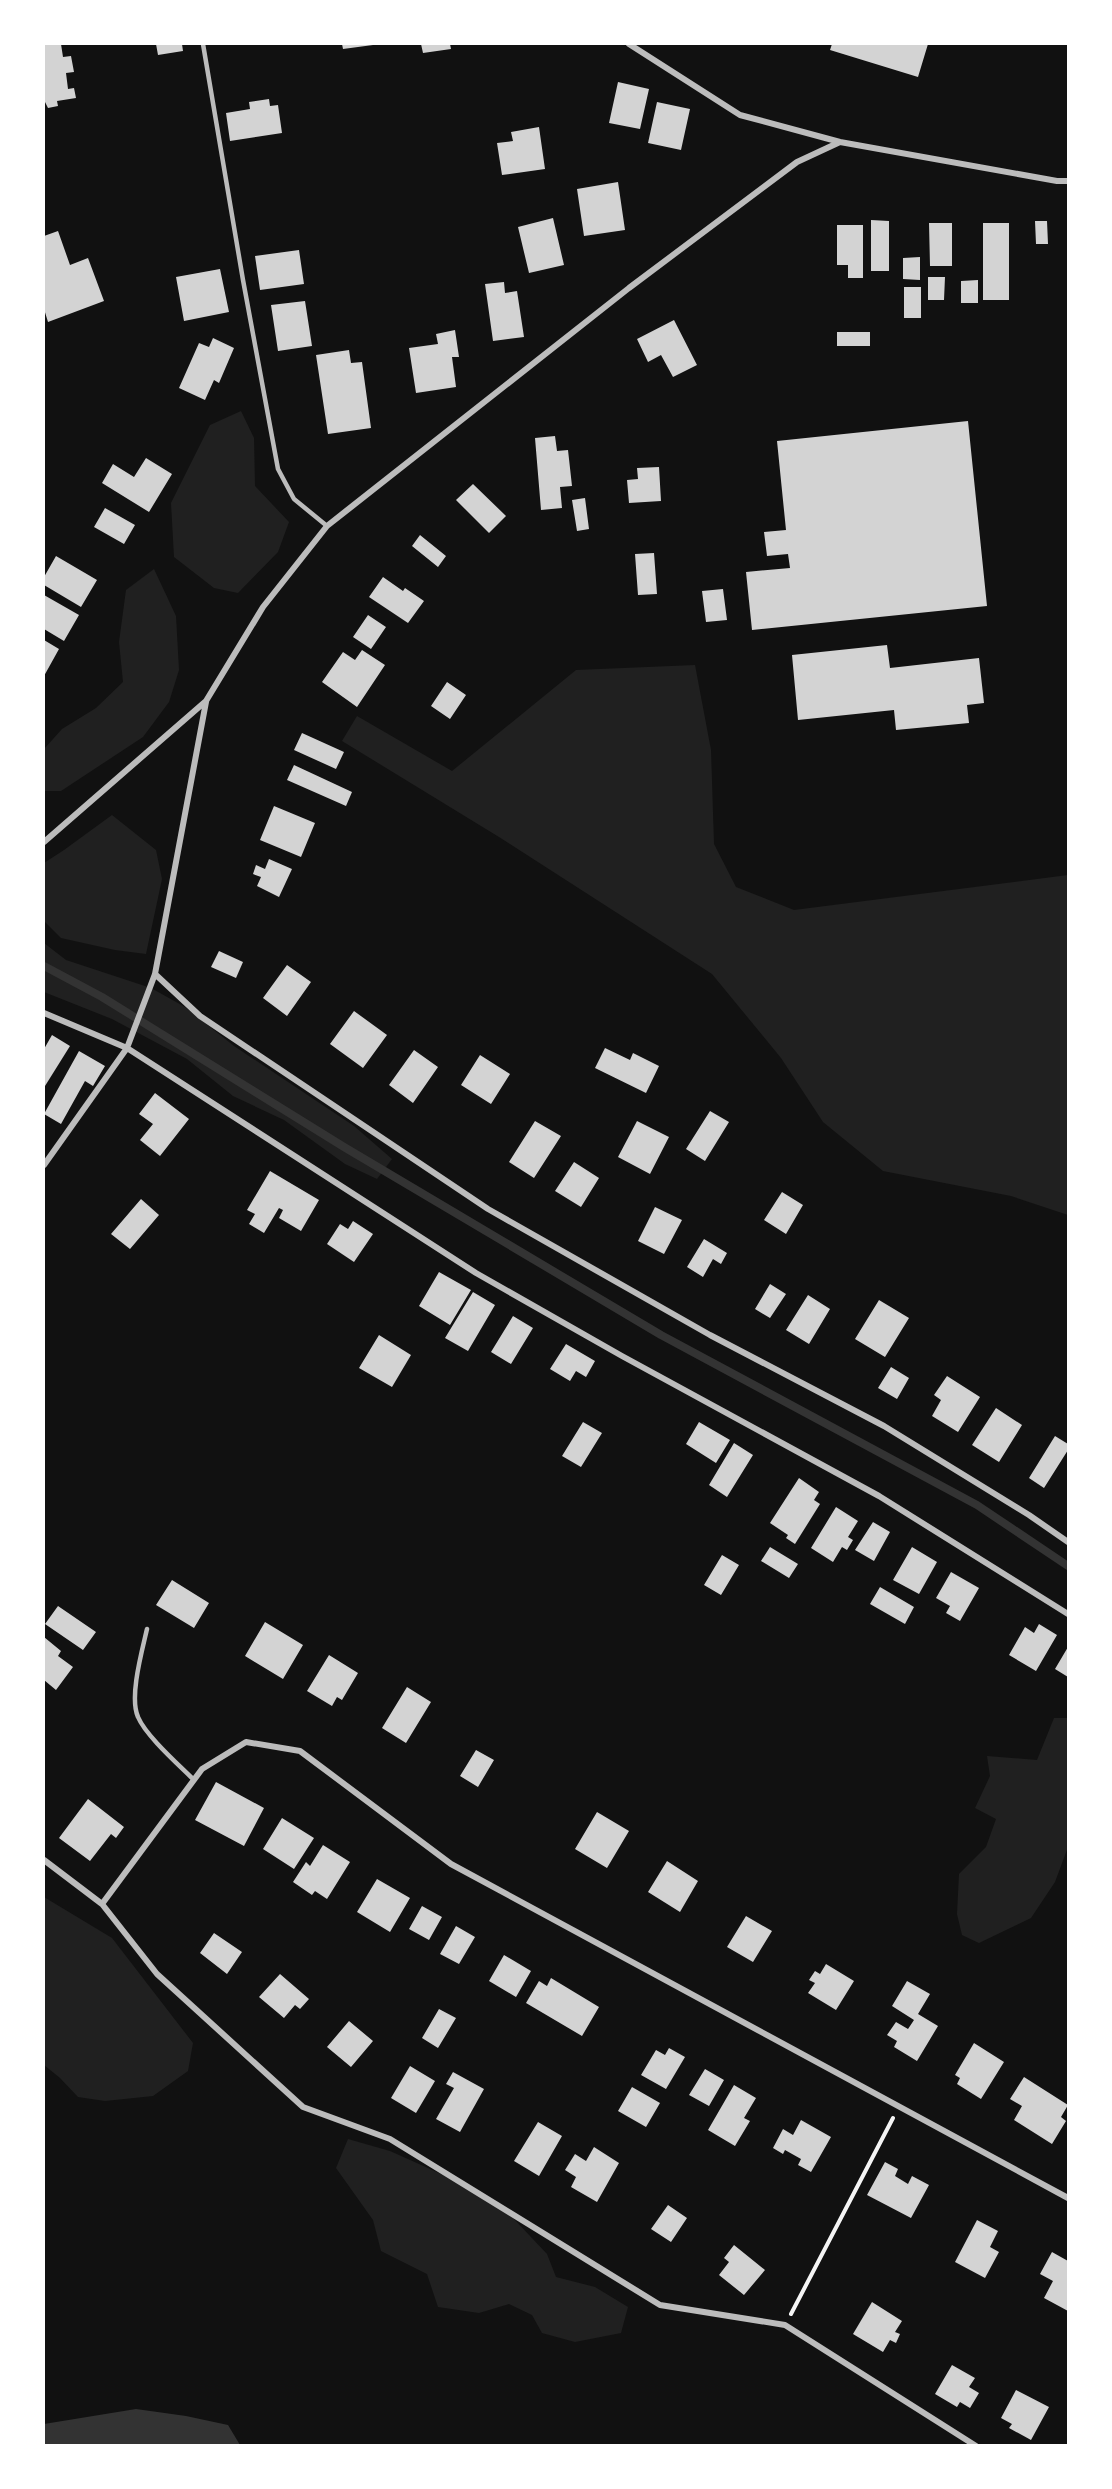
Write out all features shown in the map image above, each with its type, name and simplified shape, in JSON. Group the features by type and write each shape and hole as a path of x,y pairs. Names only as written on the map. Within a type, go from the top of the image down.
{"street":[{"path":"629,44 740,115 840,142 1068,181"},
{"path":"44,842 206,701 263,608 327,526 639,281 797,162 840,142"},
{"path":"44,1165 127,1048 155,974 206,701"},
{"path":"155,974 200,1016 488,1209 710,1335 884,1426 1029,1515 1068,1542"},
{"path":"44,1013 127,1048 476,1273 621,1356 879,1496 1068,1614"},
{"path":"102,1904 202,1769 246,1742 300,1750 451,1864 1068,2198"},
{"path":"44,1860 102,1904 158,1974 303,2107 390,2139 660,2305 785,2325 976,2445"}],"lane":[{"path":"203,44 278,469 294,499 327,526"},
{"path":"147,1629 135,1682 137,1716 156,1742 194,1780"}],"path":[{"path":"785,2325 900,2106"}],"shaded area":[{"path":"241,411 254,438 255,486 289,522 278,552 238,593 214,588 174,557 171,503 210,425"},
{"path":"154,569 176,616 179,670 169,702 143,737 61,791 44,791 44,749 62,729 96,708 123,682 119,642 126,590"},
{"path":"695,665 711,750 714,844 736,887 794,910 1068,875 1068,1215 1011,1196 883,1171 823,1122 781,1058 712,974 499,837 342,741 357,716 452,771 576,670"},
{"path":"112,815 156,850 162,879 146,954 115,950 61,938 44,921 44,863"},
{"path":"44,943 66,960 151,988 185,1007 234,1046 354,1126 392,1159 377,1179 345,1164 284,1120 233,1096 187,1059 112,1019 44,992"},
{"path":"1054,1718 1068,1718 1068,1847 1055,1882 1031,1918 979,1943 962,1935 957,1914 959,1874 986,1847 996,1819 975,1808 990,1776 987,1756 1037,1760"},
{"path":"44,1897 112,1938 193,2043 188,2071 153,2096 105,2101 78,2097 44,2065"},
{"path":"348,2139 390,2151 459,2182 513,2218 547,2254 556,2277 595,2287 628,2307 621,2333 575,2342 542,2333 532,2315 509,2304 479,2313 438,2307 427,2274 381,2251 373,2220 336,2168"},
{"path":"136,2409 228,2425 240,2445 44,2445 44,2424"}],"building":[{"path":"44,44 61,44 63,57 71,56 74,72 66,73 68,89 74,88 76,98 57,101 58,106 48,108 44,100"},
{"path":"156,44 182,44 183,51 158,55"},
{"path":"342,44 373,44 373,45 343,49"},
{"path":"421,44 450,44 451,49 423,53"},
{"path":"832,44 928,44 918,77 830,50"},
{"path":"618,82 649,89 640,129 609,123"},
{"path":"269,99 270,106 278,105 282,133 230,141 226,113 250,109 249,102"},
{"path":"657,102 690,109 681,150 648,143"},
{"path":"539,127 545,169 502,175 497,143 513,141 511,132"},
{"path":"618,182 625,230 584,236 577,189"},
{"path":"553,218 564,265 529,273 518,227"},
{"path":"871,220 889,221 889,271 871,271"},
{"path":"1035,221 1047,221 1048,244 1036,244"},
{"path":"929,223 952,223 952,266 930,266"},
{"path":"983,223 1009,223 1009,300 983,300"},
{"path":"837,225 863,225 863,278 848,278 848,265 837,265"},
{"path":"58,231 70,265 88,258 104,301 48,322 44,309 44,236"},
{"path":"299,250 304,284 260,290 255,256"},
{"path":"920,257 920,280 903,279 903,258"},
{"path":"220,269 229,312 184,321 176,277"},
{"path":"928,277 945,277 944,300 928,300"},
{"path":"978,280 978,303 961,303 961,281"},
{"path":"504,282 505,293 517,291 524,337 493,341 485,284"},
{"path":"904,287 921,287 921,318 904,318"},
{"path":"305,301 312,346 278,351 271,305"},
{"path":"674,320 697,365 673,377 661,355 648,362 637,339"},
{"path":"455,330 459,357 452,357 456,387 416,393 409,348 438,344 436,334"},
{"path":"837,332 870,332 870,346 837,346"},
{"path":"213,338 234,348 219,383 214,380 205,400 179,388 199,343 209,347"},
{"path":"349,350 351,363 362,362 371,428 328,434 316,355"},
{"path":"968,421 987,606 752,630 746,572 790,568 788,554 767,556 764,532 786,530 777,441"},
{"path":"555,436 557,451 568,450 572,486 560,487 562,508 541,510 535,438"},
{"path":"146,458 172,474 149,512 102,483 113,464 134,477"},
{"path":"659,467 661,501 629,503 627,480 638,479 637,468"},
{"path":"473,484 506,516 489,533 456,500"},
{"path":"585,498 589,529 577,531 572,500"},
{"path":"105,508 135,525 124,544 94,527"},
{"path":"420,535 446,556 438,567 412,546"},
{"path":"654,553 657,594 638,595 635,554"},
{"path":"56,556 97,580 81,607 44,585 44,577"},
{"path":"383,577 403,591 405,588 424,601 408,623 369,597"},
{"path":"723,589 727,620 706,622 702,591"},
{"path":"44,595 79,615 64,641 44,629"},
{"path":"368,615 386,627 371,649 353,637"},
{"path":"44,640 59,649 44,676"},
{"path":"887,645 890,668 979,658 984,703 967,705 969,723 896,730 894,710 798,720 792,655"},
{"path":"362,650 385,665 357,707 322,682 343,652 355,660"},
{"path":"447,682 466,695 450,719 431,706"},
{"path":"302,733 344,752 336,769 294,750"},
{"path":"294,765 352,792 346,806 287,780"},
{"path":"274,806 315,823 301,857 260,840"},
{"path":"269,859 292,869 279,897 257,886 261,877 253,874 256,865 265,869"},
{"path":"219,951 243,962 236,978 211,967"},
{"path":"287,965 311,982 287,1016 263,998"},
{"path":"354,1011 387,1035 363,1068 330,1044"},
{"path":"52,1035 70,1046 45,1086 44,1049"},
{"path":"605,1048 630,1060 633,1053 659,1066 646,1093 595,1068"},
{"path":"414,1050 438,1067 413,1103 389,1085"},
{"path":"79,1051 105,1066 93,1086 85,1081 61,1124 44,1114"},
{"path":"480,1055 510,1074 491,1104 461,1085"},
{"path":"155,1093 189,1119 160,1156 140,1140 153,1124 139,1114"},
{"path":"710,1111 729,1122 705,1161 686,1149"},
{"path":"535,1121 561,1136 534,1178 509,1162"},
{"path":"637,1121 669,1137 650,1174 618,1157"},
{"path":"574,1162 599,1178 581,1207 555,1191"},
{"path":"270,1171 319,1200 301,1231 279,1218 283,1210 279,1208 264,1233 249,1224 255,1214 247,1210"},
{"path":"782,1192 803,1205 786,1234 764,1220"},
{"path":"141,1199 159,1215 130,1249 111,1234"},
{"path":"655,1207 682,1220 664,1254 638,1241"},
{"path":"353,1221 373,1234 354,1262 327,1244 340,1224 348,1229"},
{"path":"704,1239 727,1253 721,1264 713,1259 703,1277 687,1267"},
{"path":"439,1272 471,1290 450,1325 419,1306"},
{"path":"770,1284 786,1294 770,1318 755,1309"},
{"path":"473,1292 495,1305 468,1351 445,1338"},
{"path":"808,1295 830,1309 809,1344 786,1330"},
{"path":"879,1300 909,1318 885,1357 855,1339"},
{"path":"513,1316 533,1328 511,1364 491,1352"},
{"path":"379,1335 411,1355 392,1387 359,1368"},
{"path":"566,1344 595,1361 586,1377 576,1371 570,1381 550,1369"},
{"path":"891,1367 909,1378 897,1399 878,1388"},
{"path":"947,1376 980,1397 958,1432 932,1416 941,1400 934,1395"},
{"path":"996,1408 1022,1425 999,1462 972,1445"},
{"path":"583,1422 602,1433 581,1467 562,1456"},
{"path":"699,1422 730,1440 716,1463 686,1444"},
{"path":"1055,1436 1068,1444 1068,1450 1044,1488 1029,1478"},
{"path":"734,1443 753,1455 727,1497 709,1485"},
{"path":"799,1478 819,1492 814,1500 820,1504 795,1544 786,1538 788,1535 770,1523"},
{"path":"836,1507 858,1521 848,1537 853,1540 847,1550 842,1547 833,1562 811,1548"},
{"path":"873,1522 890,1532 874,1561 855,1550"},
{"path":"770,1547 798,1564 789,1578 761,1561"},
{"path":"912,1547 937,1562 919,1594 893,1580"},
{"path":"722,1555 739,1565 721,1595 704,1585"},
{"path":"951,1572 979,1588 960,1621 946,1613 950,1606 936,1598"},
{"path":"172,1580 209,1603 194,1628 156,1605"},
{"path":"880,1587 914,1607 905,1624 870,1604"},
{"path":"58,1606 96,1632 83,1650 45,1624"},
{"path":"265,1622 303,1645 283,1679 245,1656"},
{"path":"1039,1624 1057,1635 1036,1671 1009,1655 1025,1627 1034,1633"},
{"path":"44,1637 61,1651 58,1656 73,1667 56,1690 44,1680"},
{"path":"1068,1647 1068,1677 1055,1669"},
{"path":"329,1655 358,1673 342,1700 337,1697 332,1706 307,1691"},
{"path":"407,1687 431,1702 406,1743 382,1728"},
{"path":"476,1750 494,1760 478,1787 460,1776"},
{"path":"216,1782 264,1808 244,1846 195,1820"},
{"path":"88,1799 124,1827 116,1838 111,1834 90,1861 59,1838"},
{"path":"597,1812 629,1831 607,1868 575,1849"},
{"path":"282,1818 314,1838 294,1869 263,1849"},
{"path":"323,1845 350,1862 327,1899 315,1891 312,1895 293,1882 306,1862 310,1866"},
{"path":"667,1861 698,1881 680,1912 648,1892"},
{"path":"377,1879 410,1898 390,1932 357,1912"},
{"path":"422,1906 442,1917 429,1940 409,1929"},
{"path":"746,1916 772,1931 753,1962 727,1947"},
{"path":"456,1926 475,1937 459,1964 440,1954"},
{"path":"214,1933 242,1952 227,1974 200,1953"},
{"path":"504,1955 531,1971 516,1997 489,1981"},
{"path":"826,1964 854,1981 836,2010 808,1993 815,1983 809,1980 815,1971 820,1974"},
{"path":"280,1974 309,1999 300,2009 295,2005 284,2018 259,1997"},
{"path":"551,1978 599,2007 582,2036 526,2003 539,1981 547,1986"},
{"path":"907,1981 930,1994 918,2014 938,2026 917,2061 894,2047 897,2041 887,2035 896,2022 908,2029 914,2020 892,2006"},
{"path":"439,2009 456,2018 438,2048 422,2038"},
{"path":"349,2021 373,2041 351,2067 327,2047"},
{"path":"974,2043 1004,2062 981,2099 957,2084 960,2078 955,2075"},
{"path":"669,2048 685,2057 666,2089 641,2075 656,2050 665,2055"},
{"path":"410,2066 435,2081 416,2113 391,2098"},
{"path":"705,2069 724,2080 709,2106 689,2095"},
{"path":"453,2072 484,2089 460,2132 436,2119 454,2088 446,2084"},
{"path":"1024,2077 1068,2105 1061,2117 1066,2121 1052,2144 1014,2120 1022,2106 1010,2099"},
{"path":"734,2085 756,2098 744,2118 750,2121 735,2146 708,2130"},
{"path":"632,2087 660,2103 646,2127 618,2111"},
{"path":"801,2120 831,2137 811,2172 798,2165 801,2159 785,2150 783,2154 773,2148 783,2129 793,2135"},
{"path":"538,2122 562,2136 539,2176 514,2161"},
{"path":"594,2147 619,2163 597,2202 571,2187 576,2177 565,2170 575,2154 586,2161"},
{"path":"885,2162 898,2169 895,2176 908,2184 912,2176 929,2185 911,2218 867,2195"},
{"path":"668,2205 687,2218 671,2242 651,2229"},
{"path":"977,2220 998,2231 990,2247 999,2252 985,2278 955,2262"},
{"path":"734,2245 765,2270 744,2295 719,2275 729,2262 724,2258"},
{"path":"1052,2252 1068,2261 1068,2311 1044,2298 1053,2281 1040,2274"},
{"path":"872,2302 902,2321 895,2332 900,2334 896,2343 890,2340 883,2352 853,2334"},
{"path":"952,2365 975,2378 969,2387 979,2393 970,2408 960,2402 957,2407 935,2394"},
{"path":"1016,2390 1049,2407 1031,2440 1009,2428 1012,2424 1001,2418"}],"waterway":[{"path":"44,966 102,997 344,1147 661,1335 977,1505 1068,1566"}]}
